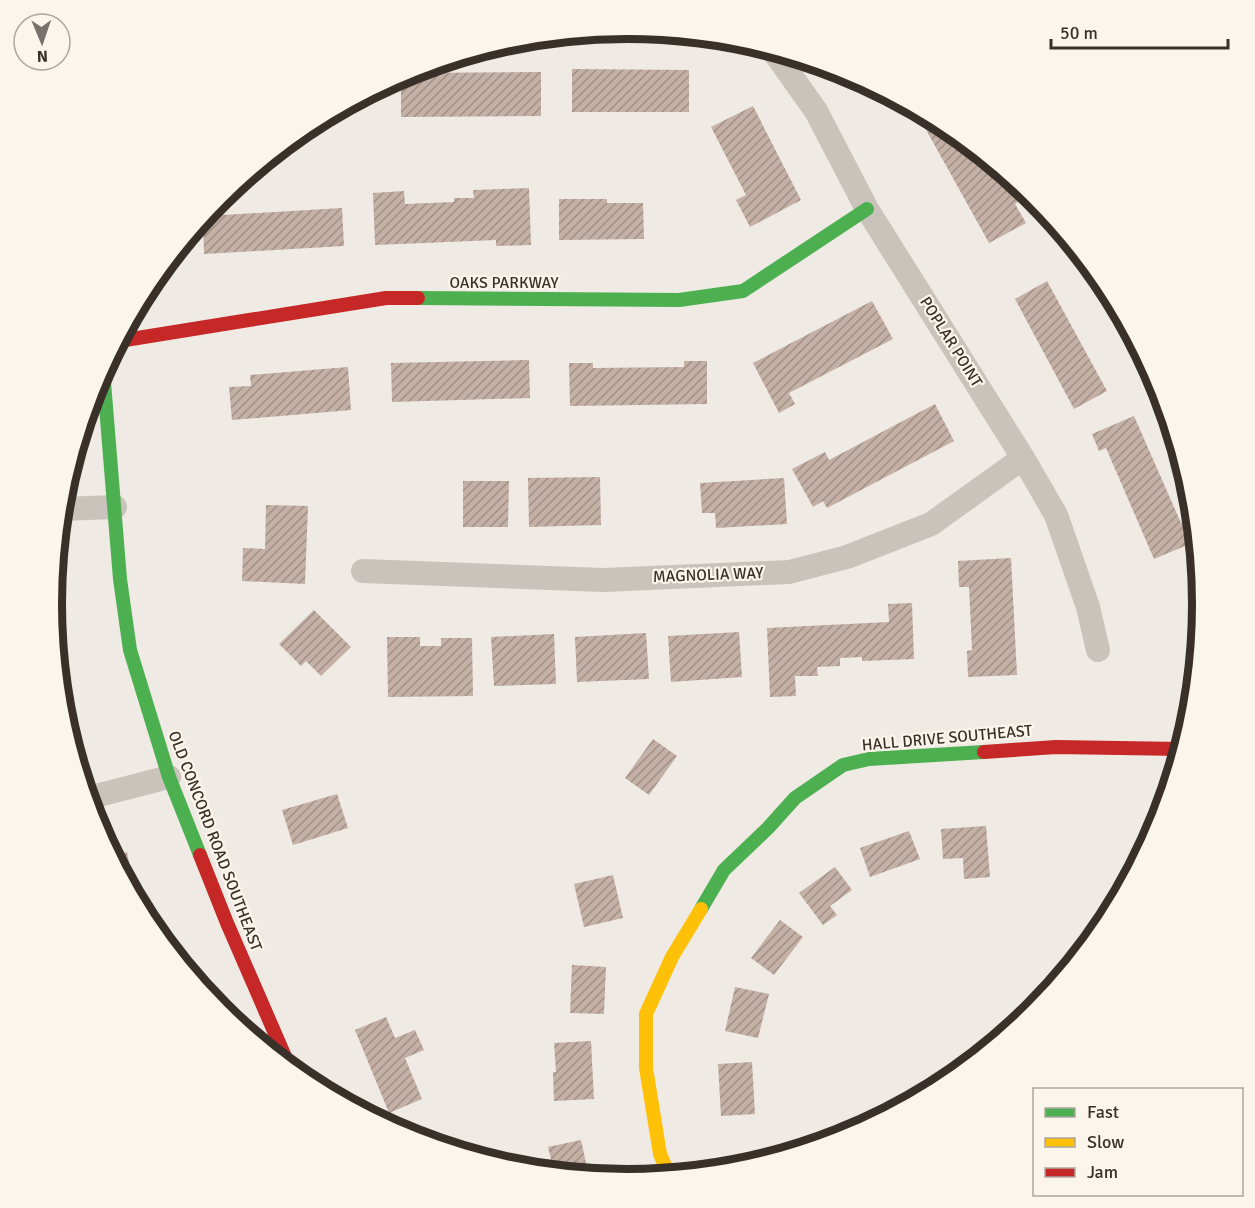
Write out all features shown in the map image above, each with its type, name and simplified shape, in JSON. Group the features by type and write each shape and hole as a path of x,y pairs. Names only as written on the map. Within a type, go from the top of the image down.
{"street":[{"name":"POPLAR POINT","path":"780,60 816,111 867,209 1056,514 1088,607 1098,650"},
{"name":"OAKS PARKWAY","path":"128,339 386,298 679,300 743,291 867,209"},
{"name":"OLD CONCORD ROAD SOUTHEAST","path":"105,391 120,579 130,650 169,777 227,923 283,1051"},
{"name":"MAGNOLIA WAY","path":"363,571 604,580 789,572 847,557 931,524 1023,458"},
{"path":"71,509 115,507"},
{"name":"HALL DRIVE SOUTHEAST","path":"666,1168 660,1154 646,1068 646,1014 672,957 724,870 768,828 795,798 843,765 869,759 1056,747 1174,748"},
{"path":"96,796 169,777"}],"building":[{"path":"572,69 689,70 689,112 572,112"},
{"path":"541,72 541,116 401,117 401,87 436,73"},
{"path":"881,99 891,104 886,107"},
{"path":"753,106 801,200 750,227 736,200 746,195 711,127"},
{"path":"926,125 941,134 971,156 998,177 1004,188 1007,186 1019,197 1021,200 1015,204 1026,223 989,243 924,126"},
{"path":"529,188 531,245 496,246 496,240 375,245 373,193 404,191 405,204 454,202 454,198 474,198 473,190"},
{"path":"559,199 607,199 607,203 643,203 644,239 559,240"},
{"path":"342,208 344,246 204,254 203,231 218,215"},
{"path":"1047,281 1107,391 1074,409 1015,299"},
{"path":"872,301 893,339 789,393 795,404 779,413 753,363"},
{"path":"529,360 530,398 392,402 391,363"},
{"path":"684,361 707,361 707,404 570,406 569,363 593,363 593,368 684,367"},
{"path":"348,367 351,410 232,420 229,387 251,386 250,375"},
{"path":"935,404 954,441 827,508 823,501 813,507 792,469 825,452 829,460"},
{"path":"1134,416 1181,523 1183,522 1188,535 1189,544 1154,559 1106,448 1099,451 1092,434"},
{"path":"600,477 601,525 529,527 528,478"},
{"path":"784,478 787,524 716,528 715,513 702,513 700,483"},
{"path":"463,481 509,481 508,527 463,527"},
{"path":"266,505 308,506 305,584 242,581 243,548 265,549"},
{"path":"1011,558 1017,675 968,677 967,651 972,650 969,587 959,587 958,561"},
{"path":"912,603 914,659 862,661 862,657 840,658 840,666 817,667 818,676 795,676 796,696 770,697 767,628 889,622 888,604"},
{"path":"314,610 351,647 321,676 306,661 301,666 279,644"},
{"path":"739,632 742,677 671,682 668,636"},
{"path":"646,633 649,679 577,682 575,637"},
{"path":"554,634 556,684 494,686 491,637"},
{"path":"387,637 420,637 420,646 441,646 441,638 472,638 473,696 388,697"},
{"path":"653,739 677,756 649,795 625,778"},
{"path":"337,794 348,828 293,845 282,810"},
{"path":"986,826 990,877 964,879 963,858 943,859 941,829"},
{"path":"909,831 920,859 870,877 860,848"},
{"path":"127,852 131,873 121,854"},
{"path":"835,867 852,890 830,906 837,915 823,925 799,893"},
{"path":"613,875 623,918 584,927 574,884"},
{"path":"780,920 803,937 774,975 751,958"},
{"path":"572,965 606,967 604,1014 570,1013"},
{"path":"735,987 769,994 758,1038 725,1031"},
{"path":"386,1017 395,1038 415,1030 424,1050 405,1058 422,1099 389,1113 355,1030"},
{"path":"591,1041 594,1099 554,1101 553,1072 556,1072 554,1043"},
{"path":"752,1062 755,1114 721,1116 718,1064"},
{"path":"581,1140 587,1168 552,1164 548,1147"}],"traffic: fast":[{"path":"418,298 679,300 743,291 867,209"},
{"path":"105,391 120,579 130,650 169,777 200,855"},
{"path":"701,909 724,870 768,828 795,798 843,765 869,759 984,752"}],"traffic: slow":[{"path":"666,1168 660,1154 646,1068 646,1014 672,957 701,909"}],"traffic: jam":[{"path":"128,339 386,298 418,298"},
{"path":"984,752 1056,747 1173,749"},
{"path":"200,855 283,1051"}]}
